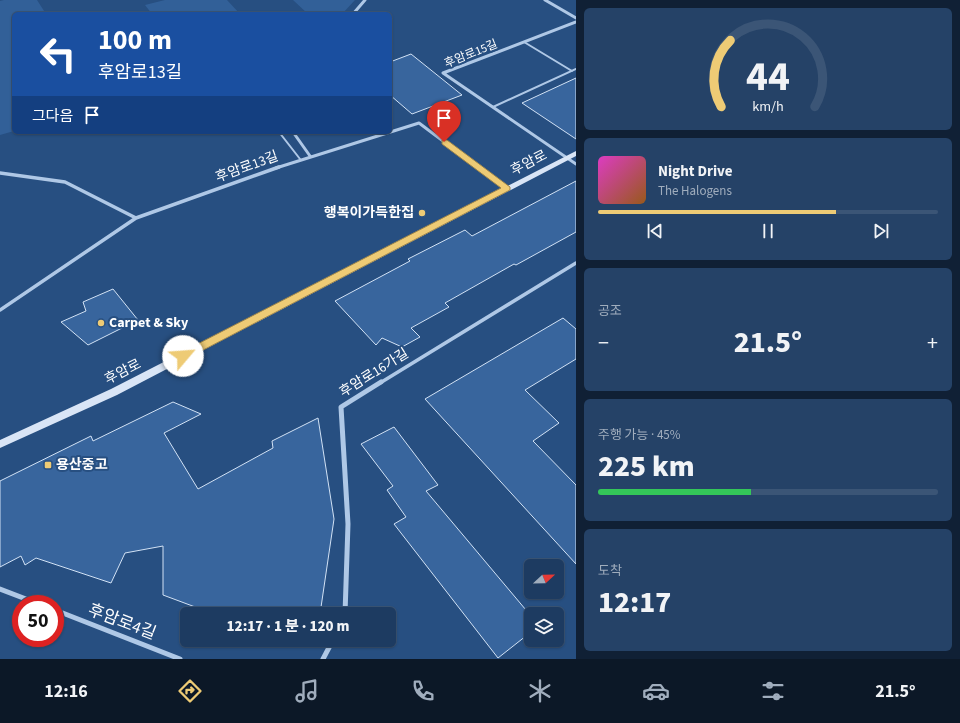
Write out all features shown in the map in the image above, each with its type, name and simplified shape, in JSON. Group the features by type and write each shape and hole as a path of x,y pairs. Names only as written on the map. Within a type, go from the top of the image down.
{"main road":[{"name":"후암로","path":"0,444 114,392 576,153"}],"street":[{"path":"355,12 365,0"},
{"path":"545,0 576,18"},
{"name":"후암로15길","path":"576,22 443,73 576,164"},
{"name":"후암로13길","path":"392,131 419,123 507,189"},
{"path":"294,134 310,156"},
{"name":"후암로13길","path":"0,310 136,218 300,159 383,134"},
{"path":"0,173 66,182 136,218"},
{"name":"후암로16가길","path":"345,607 348,524 341,407 576,263"},
{"path":"0,589 16,595"},
{"name":"후암로4길","path":"64,614 180,659"},
{"path":"323,659 329,647"}],"lane":[{"path":"524,42 572,71"},
{"path":"492,107 576,69"},
{"path":"281,134 300,159"}],"shaded area":[{"path":"37,0 45,12 12,12 12,132 0,135 0,1"},
{"path":"165,0 227,0 238,12 150,12 145,5"},
{"path":"293,0 355,0 344,12 306,12"}],"building":[{"path":"411,54 462,95 412,114 392,97 392,61"},
{"path":"576,78 576,139 522,103"},
{"path":"576,181 576,232 516,265 514,264 445,303 449,307 411,328 420,337 402,347 382,338 376,345 335,301 410,261 408,259 465,230 472,236"},
{"path":"113,289 138,320 88,345 61,322 86,311 83,302"},
{"path":"563,318 576,329 576,359 525,390 559,423 533,441 576,485 576,564 425,399"},
{"path":"173,402 201,414 164,433 198,489 273,448 272,441 318,418 334,519 321,607 195,607 163,595 163,546 125,553 111,583 36,558 25,565 21,556 0,567 0,481 91,436 93,441"},
{"path":"394,427 438,485 426,491 524,608 524,638 498,658 394,524 406,517 387,490 393,486 361,444"}],"place":[{"name":"행복이가득한집","path":"422,213"},
{"name":"Carpet & Sky","path":"101,323"},
{"name":"용산중고","path":"48,465"}],"route":[{"path":"183,356 507,189 444,142"}]}
